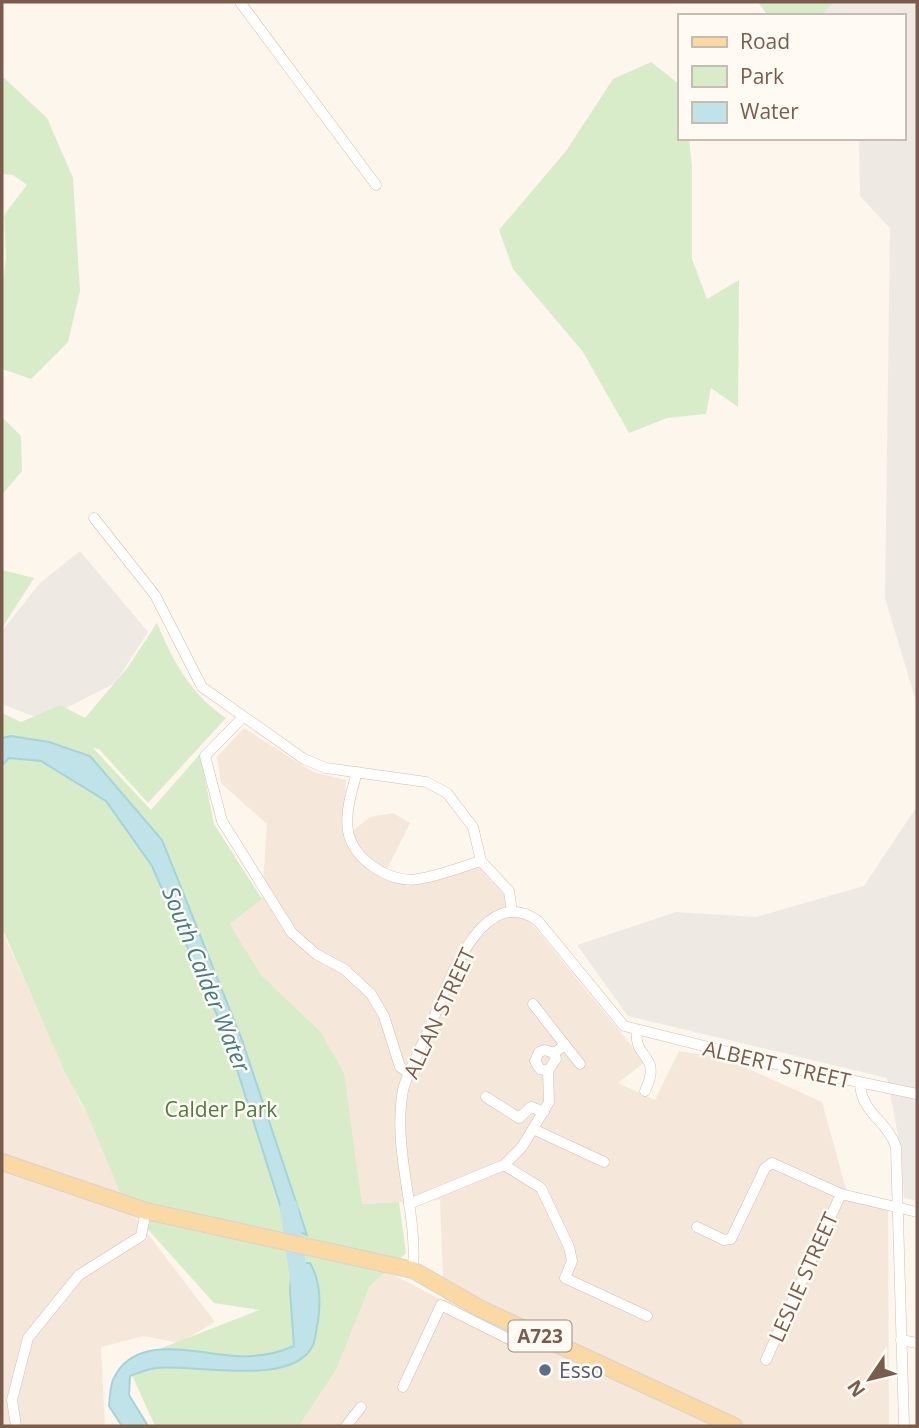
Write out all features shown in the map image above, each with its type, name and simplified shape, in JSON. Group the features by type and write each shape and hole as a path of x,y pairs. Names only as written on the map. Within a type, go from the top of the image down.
{"main road":[{"name":"A723","path":"2,1162 146,1211 413,1270 481,1309 734,1426"}],"street":[{"path":"240,2 376,185"},
{"path":"94,518 155,596 202,687 304,759 326,768 426,782 447,793 473,827 481,861 509,891 512,912 526,914 538,921 614,1018 624,1026 637,1030 635,1041 652,1067 653,1074 645,1091"},
{"path":"243,717 205,756 222,821 292,933 316,954 345,969 371,994 384,1016 400,1067 410,1074"},
{"path":"357,772 349,802 348,833 363,856 381,871 405,880 419,879 481,861"},
{"name":"ALLAN STREET","path":"413,1270 415,1251 402,1143 404,1090 465,948 490,920 512,912"},
{"path":"533,1004 580,1064"},
{"name":"ALBERT STREET","path":"637,1030 917,1094"},
{"path":"554,1053 565,1045"},
{"path":"548,1071 540,1069 536,1058 545,1050 554,1053"},
{"path":"548,1071 556,1063 554,1053"},
{"path":"409,1204 504,1165 544,1112 551,1092 548,1071"},
{"path":"860,1083 860,1100 892,1136 896,1147 904,1426"},
{"path":"486,1097 519,1118 531,1107 544,1112"},
{"path":"533,1129 604,1162"},
{"path":"697,1227 723,1240 731,1239 769,1164 841,1194 878,1205 917,1212"},
{"path":"504,1165 541,1188 569,1247 572,1261 565,1278 647,1317"},
{"name":"LESLIE STREET","path":"765,1360 841,1194"},
{"path":"16,1426 12,1400 28,1338 79,1275 141,1236 146,1211"},
{"path":"403,1387 441,1305 523,1346 537,1334"},
{"path":"901,1340 917,1343"},
{"path":"346,1426 361,1407"}],"shaded area":[{"path":"834,2 917,2 917,705 885,598 890,228 860,196 859,140 905,140 905,14 823,14"},
{"path":"80,551 148,632 115,683 43,720 2,704 2,631 40,583"},
{"path":"244,728 313,772 346,780 344,838 370,817 393,813 410,823 382,879 408,886 479,867 536,929 645,1062 618,1083 655,1100 679,1051 727,1059 822,1102 849,1200 888,1209 889,1426 299,1426 336,1370 370,1286 386,1271 444,1301 440,1200 362,1204 320,1031 261,975 230,924 262,899 267,824 221,783 217,757"},
{"path":"917,806 917,1201 904,1198 899,1141 887,1078 628,1016 577,945 676,912 756,917 864,886"},
{"path":"2,931 80,1102 115,1156 125,1204 215,1322 179,1343 144,1336 101,1347 105,1426 2,1426"}],"green space":[{"path":"758,2 834,2 823,14 767,14"},
{"path":"651,62 678,83 678,140 689,140 692,167 692,259 707,299 739,280 738,407 711,388 706,414 667,418 629,433 583,352 513,269 499,230 566,151 613,79"},
{"path":"2,76 47,118 73,178 80,291 68,342 31,379 2,369 2,290 6,257 4,215 27,185 13,175 2,174"},
{"path":"2,417 21,436 22,471 2,495"},
{"path":"2,570 34,578 2,628"},
{"name":"Calder Park","path":"157,623 184,676 203,699 226,718 148,803 99,749 93,748 151,810 200,754 214,824 262,899 230,924 261,975 320,1031 344,1073 362,1204 399,1202 406,1253 370,1286 336,1370 299,1426 155,1426 126,1362 259,1310 214,1303 125,1204 87,1113 65,1072 2,928 2,713 21,722 60,705 85,718 128,667"}],"water":[{"name":"South Calder Water","path":"11,736 49,742 90,756 162,840 242,1040 307,1235 287,1227 227,1038 152,866 106,801 41,761 9,758 2,765 2,738"},
{"path":"292,1263 310,1263 319,1291 319,1313 314,1341 301,1359 284,1367 263,1370 156,1368 139,1372 130,1376 129,1395 148,1426 122,1426 109,1406 111,1386 123,1365 136,1356 168,1349 251,1356 294,1346 290,1291"}],"waterway":[{"name":"South Calder Water","path":"289,1207 300,1286"}],"place":[{"name":"Esso","path":"545,1370"}]}
